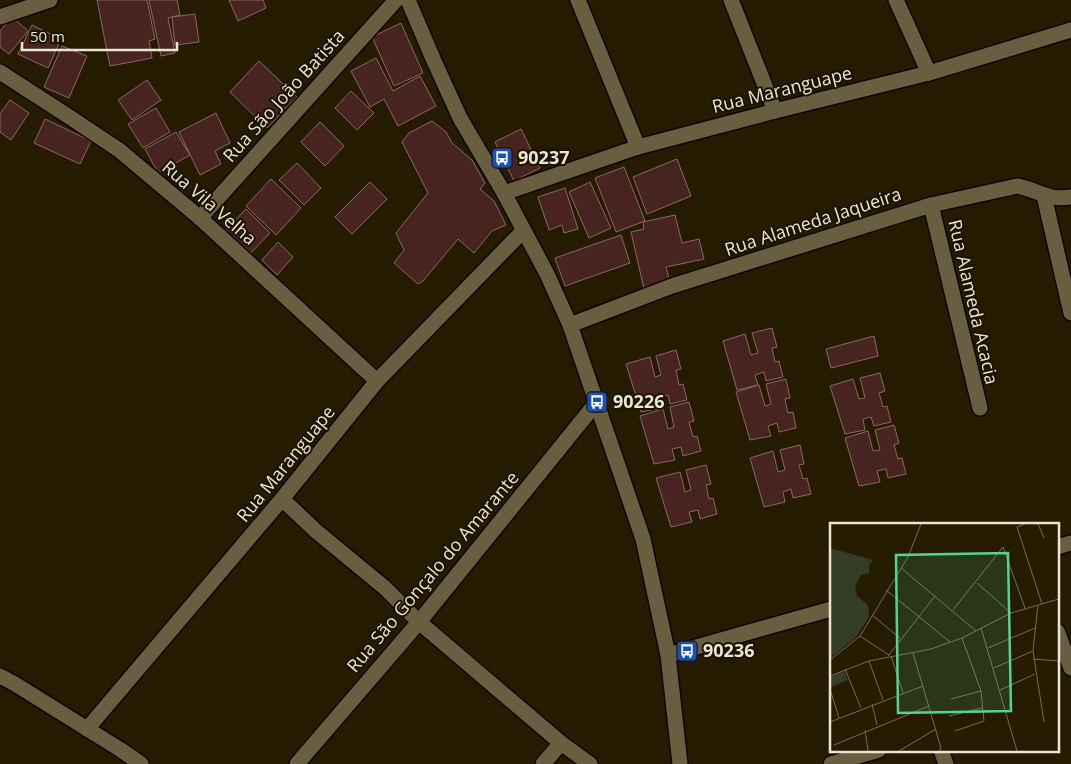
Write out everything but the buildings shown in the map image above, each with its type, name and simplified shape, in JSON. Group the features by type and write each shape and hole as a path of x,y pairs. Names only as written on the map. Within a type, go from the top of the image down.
{"street":[{"path":"0,17 50,0"},
{"name":"Rua São João Batista","path":"200,218 396,0"},
{"path":"408,0 460,118 504,193 547,274 570,325 643,539 668,655 680,764"},
{"path":"578,0 638,147"},
{"path":"731,0 775,111"},
{"path":"896,0 929,73"},
{"name":"Rua Maranguape","path":"504,193 638,147 929,73 1071,30"},
{"name":"Rua Vila Velha","path":"0,72 119,150 200,218 378,381"},
{"name":"Rua Alameda Jaqueira","path":"570,325 672,286 931,204 1017,186 1029,188 1044,196 1054,198 1071,197"},
{"path":"1044,196 1071,313"},
{"name":"Rua Alameda Acacia","path":"931,204 980,408"},
{"name":"Rua Maranguape","path":"87,729 282,499 378,381 523,231"},
{"name":"Rua São Gonçalo do Amarante","path":"296,764 419,622 597,402"},
{"path":"282,499 316,531 385,588 419,622 561,743 590,764"},
{"path":"1058,546 1071,543"},
{"path":"668,655 830,609"},
{"path":"1058,634 1071,668"},
{"path":"0,676 141,764"},
{"path":"543,764 561,743"},
{"path":"831,764 872,752"},
{"path":"942,752 946,764"}],"place":[{"name":"90237","path":"502,158"},
{"name":"90226","path":"597,402"},
{"name":"90236","path":"687,651"}]}
